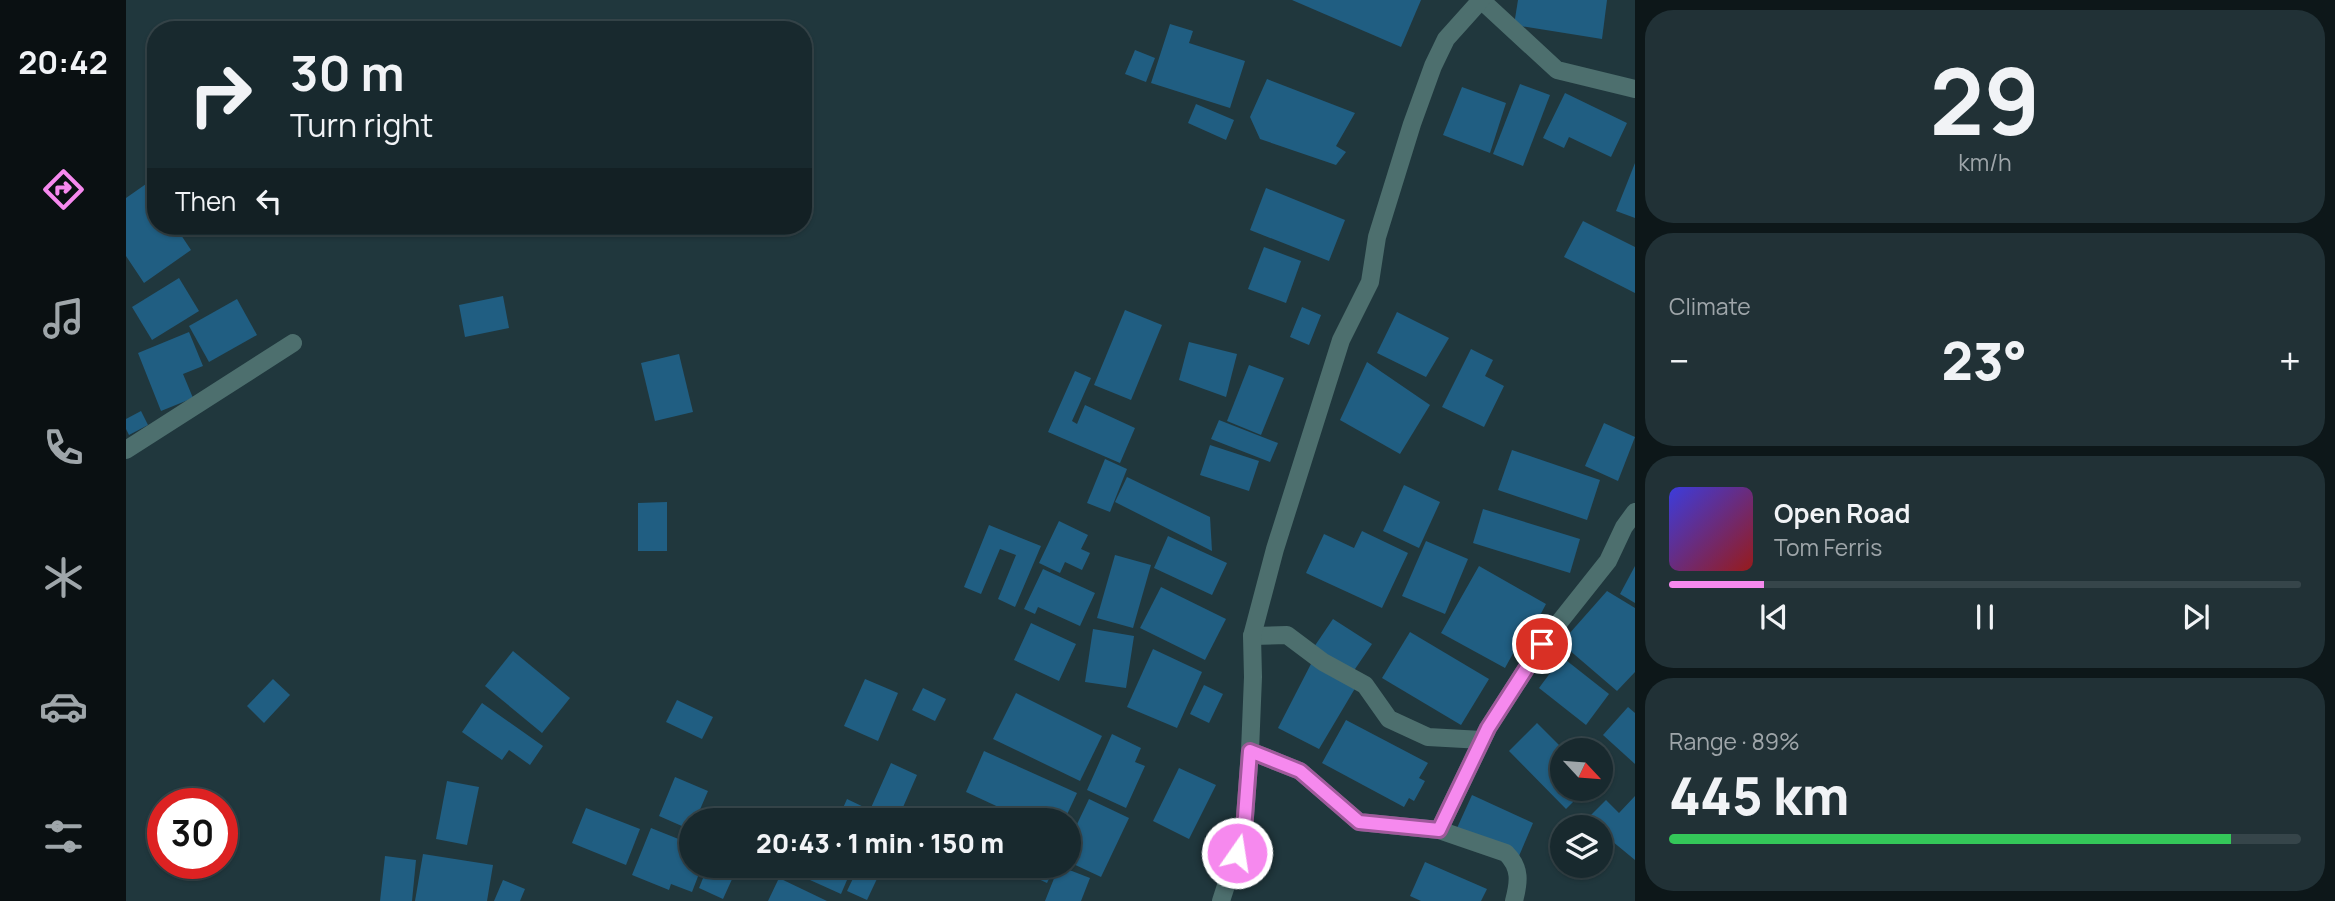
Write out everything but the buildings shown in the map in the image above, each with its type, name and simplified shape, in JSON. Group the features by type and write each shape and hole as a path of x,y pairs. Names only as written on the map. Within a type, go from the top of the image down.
{"street":[{"path":"1221,901 1244,830 1250,751 1252,636 1275,548 1341,340 1370,282 1377,237 1429,78 1446,39 1481,0 1557,70 1635,89"},
{"path":"126,450 293,343"},
{"path":"1439,830 1482,740 1542,644 1608,561 1624,527 1635,512"},
{"path":"1252,636 1287,635 1323,662 1364,685 1389,719 1428,737 1482,740"},
{"path":"1250,751 1300,771 1359,822 1439,830 1506,853 1514,861 1519,879 1514,901"}],"route":[{"path":"1237,853 1244,830 1250,751 1300,771 1359,822 1439,830 1488,728 1542,644"}]}
